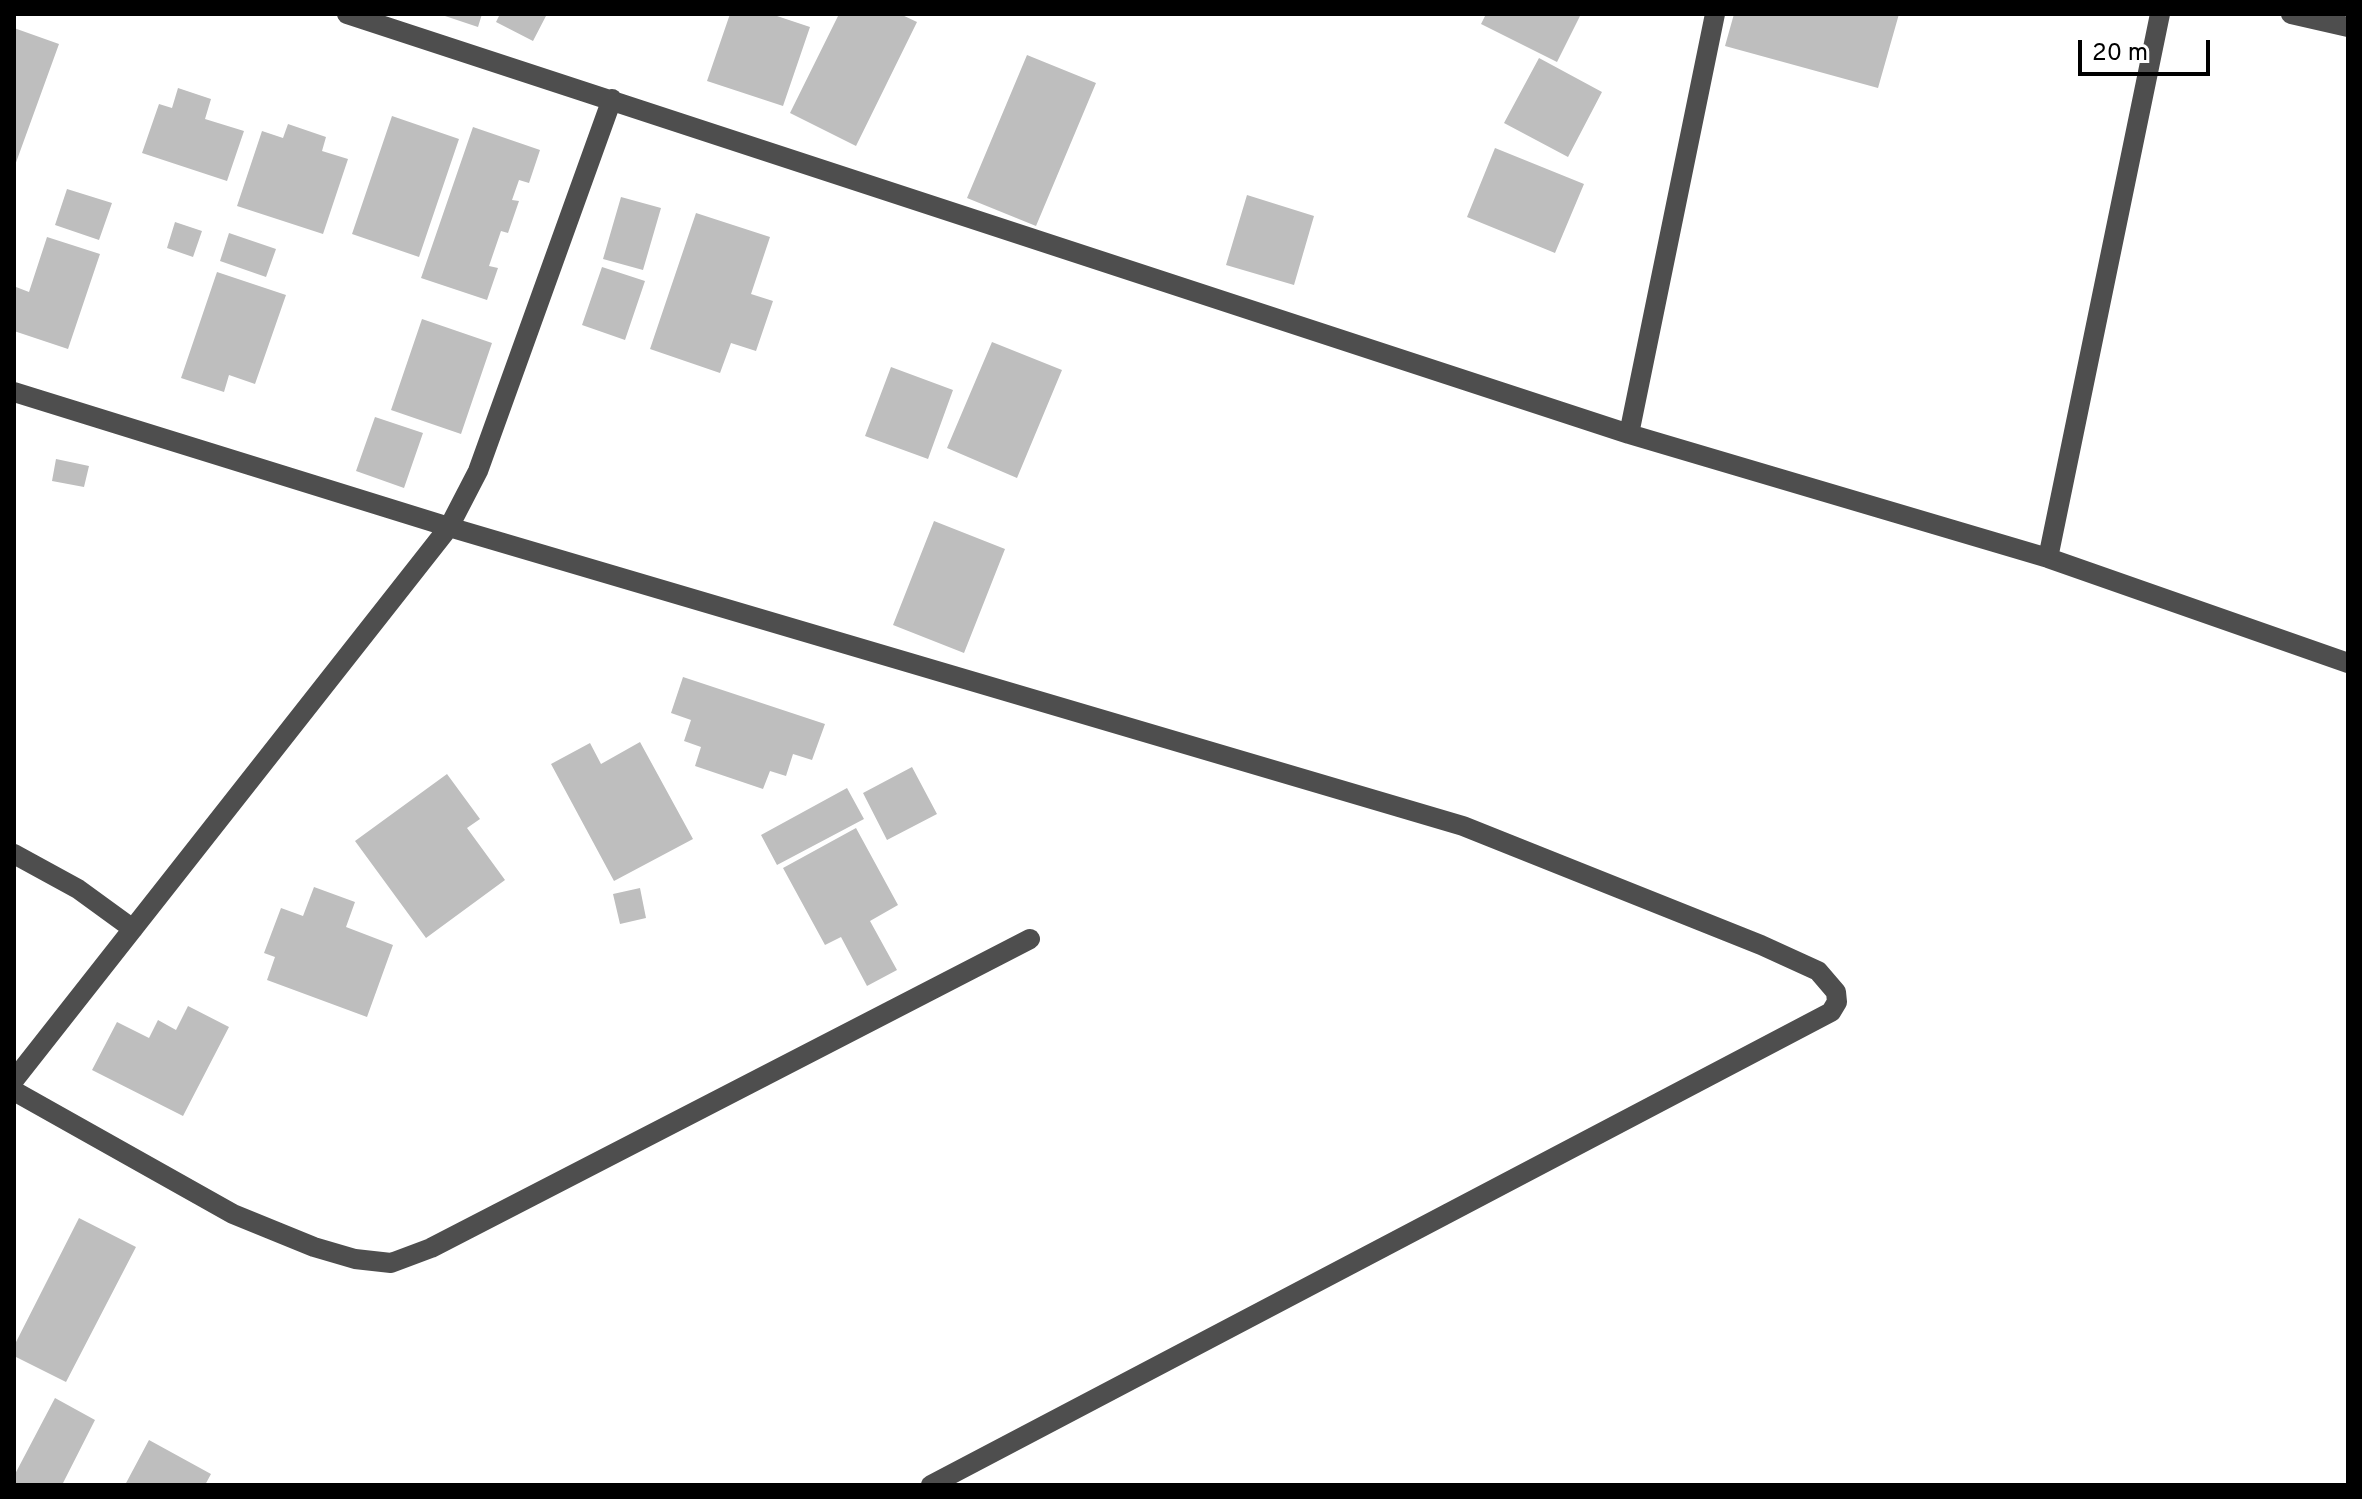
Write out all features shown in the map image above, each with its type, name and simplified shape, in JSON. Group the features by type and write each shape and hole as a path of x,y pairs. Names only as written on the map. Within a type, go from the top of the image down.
{"street":[{"path":"347,14 1629,434 2048,558 2348,663"},
{"path":"1629,434 1715,14"},
{"path":"2048,558 2160,14"},
{"path":"2291,14 2348,27"},
{"path":"14,1080 449,527 478,471 612,99"},
{"path":"14,392 449,527 1463,826 1761,945 1818,971 1836,992 1837,1002 1831,1012 1819,1019 931,1485"},
{"path":"14,854 78,889 133,929"},
{"path":"14,1091 233,1214 314,1247 355,1259 391,1263 431,1248 1030,939"}],"building":[{"path":"439,14 482,14 478,27"},
{"path":"500,14 547,14 533,41 496,22"},
{"path":"730,14 771,14 810,27 783,106 707,81"},
{"path":"839,14 900,14 917,22 856,146 790,113"},
{"path":"1486,14 1581,14 1557,62 1481,24"},
{"path":"1734,14 1899,14 1878,88 1725,46"},
{"path":"14,28 59,44 14,168"},
{"path":"1027,55 1096,83 1036,226 967,198"},
{"path":"1539,58 1602,92 1568,157 1504,123"},
{"path":"178,88 211,99 205,119 244,131 227,181 142,153 159,104 172,108"},
{"path":"392,116 459,139 419,257 352,234"},
{"path":"288,124 326,137 322,151 348,159 323,234 237,206 262,131 283,138"},
{"path":"473,127 540,150 529,183 519,180 512,200 519,201 508,233 501,231 489,266 498,268 487,300 421,278"},
{"path":"1495,148 1584,184 1555,253 1467,217"},
{"path":"67,189 112,203 99,240 55,225"},
{"path":"1247,195 1314,216 1294,285 1226,265"},
{"path":"621,197 661,208 643,270 603,259"},
{"path":"696,213 770,237 751,294 773,301 756,351 731,343 720,373 650,349"},
{"path":"175,222 202,231 193,257 167,248"},
{"path":"229,233 276,249 266,277 220,261"},
{"path":"47,237 100,254 68,349 14,331 16,287 29,292"},
{"path":"602,267 645,281 625,340 582,325"},
{"path":"217,272 286,295 255,384 229,375 224,392 181,378"},
{"path":"422,319 492,343 461,434 391,410"},
{"path":"992,342 1062,370 1017,478 947,448"},
{"path":"891,367 953,390 928,459 865,436"},
{"path":"375,417 423,433 404,488 356,471"},
{"path":"56,459 89,466 84,487 52,481"},
{"path":"934,521 1005,549 964,653 893,625"},
{"path":"683,677 825,724 812,760 793,754 786,776 770,771 763,789 695,766 701,747 684,741 691,720 671,713"},
{"path":"640,742 693,839 614,881 551,764 590,743 601,764"},
{"path":"912,767 937,814 887,840 863,793"},
{"path":"447,774 480,819 467,828 505,880 426,938 355,841"},
{"path":"847,788 864,819 777,865 761,835"},
{"path":"856,828 898,905 870,921 897,970 867,986 841,937 825,945 783,868"},
{"path":"314,887 355,902 346,927 393,945 367,1017 267,980 275,957 264,953 281,908 303,916"},
{"path":"640,888 646,918 620,924 613,894"},
{"path":"188,1006 229,1027 183,1116 92,1070 117,1022 149,1038 158,1020 176,1030"},
{"path":"79,1218 136,1247 66,1382 14,1356 14,1346"},
{"path":"55,1398 95,1420 62,1485 14,1485 14,1476"},
{"path":"149,1440 211,1474 205,1485 125,1485"}]}
